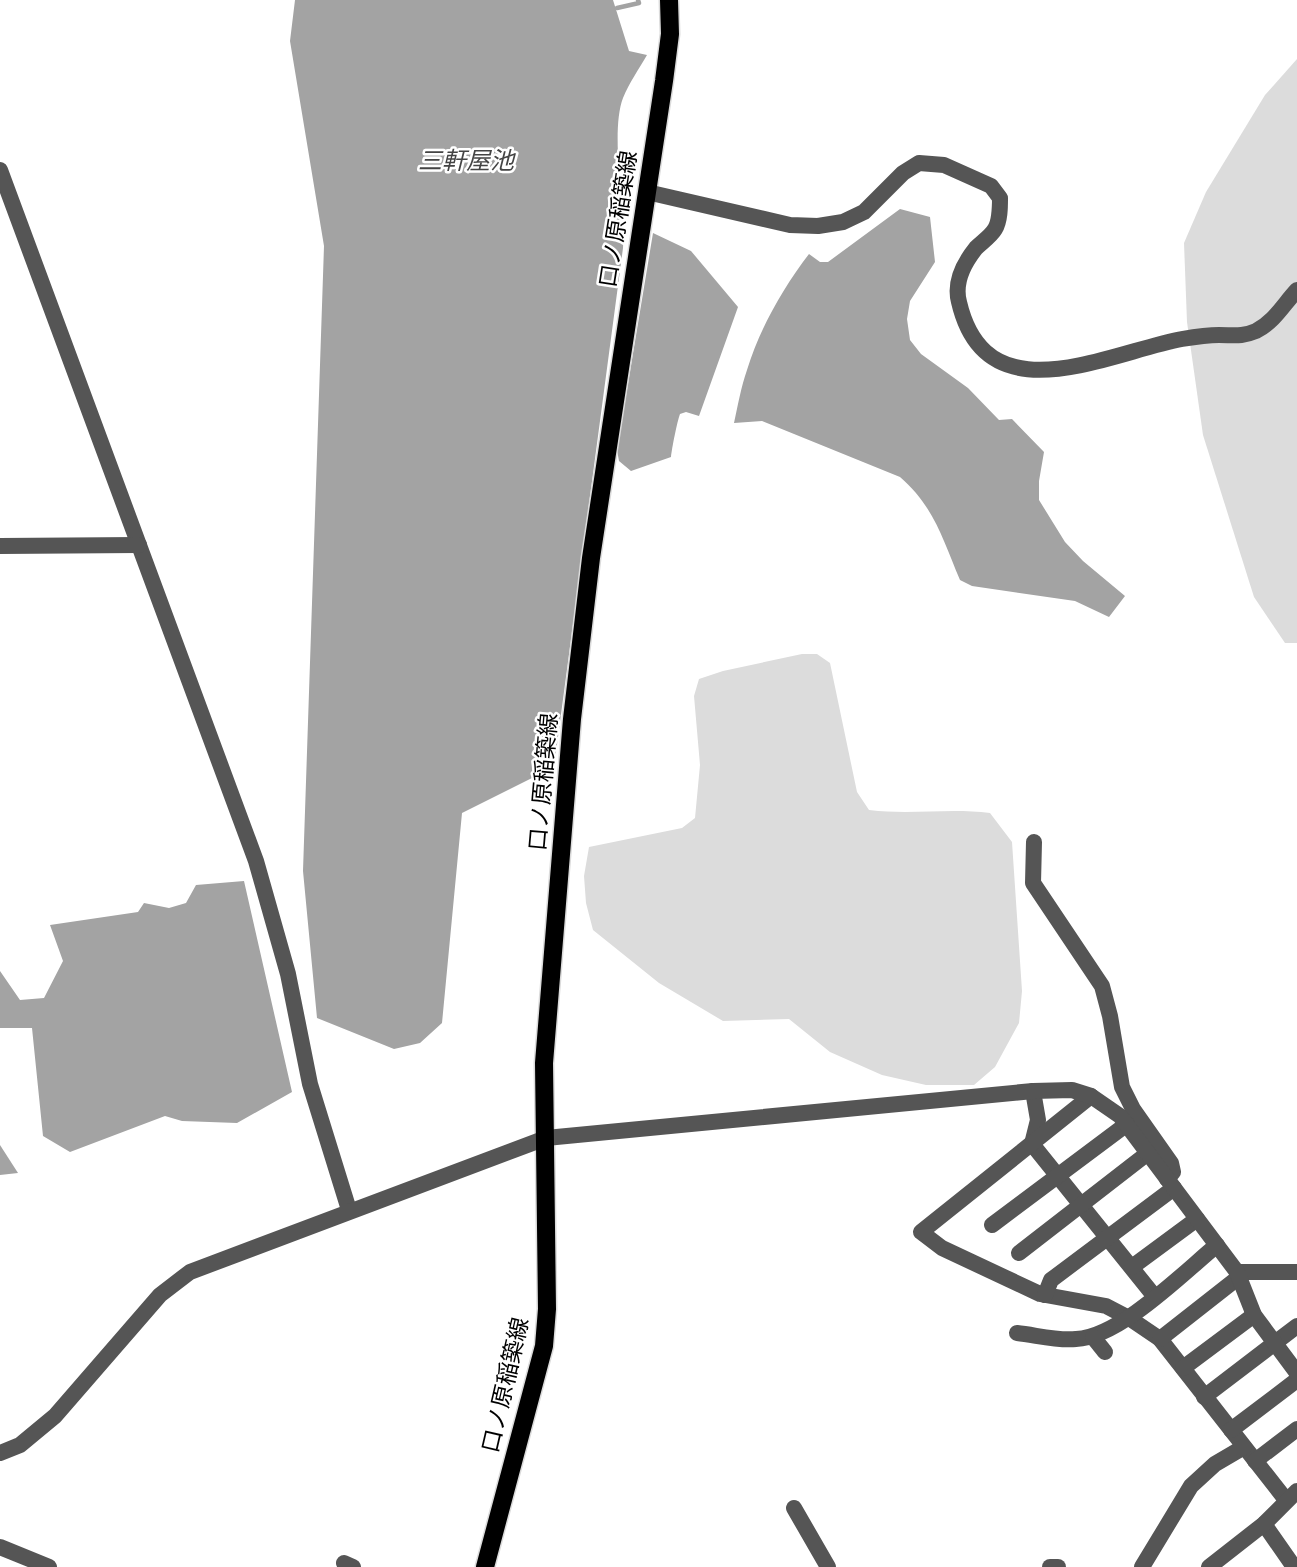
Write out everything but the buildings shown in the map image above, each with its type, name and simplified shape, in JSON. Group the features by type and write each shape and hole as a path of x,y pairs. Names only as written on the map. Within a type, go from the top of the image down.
{"main road":[{"name":"口ノ原稲築線","path":"485,1567 544,1346 547,1309 544,1063 572,719 591,558 670,34 669,0"}],"street":[{"path":"647,192 790,225 818,226 843,222 864,212 903,173 919,163 944,165 991,186 1000,198 995,229 974,251 959,276 958,299 964,320 975,339 992,358 1026,371 1099,363 1182,339 1219,335 1240,337 1257,330 1275,317 1297,290"},
{"path":"0,170 256,861 288,974 310,1084 349,1210"},
{"path":"0,546 139,545"},
{"path":"1034,842 1033,883 1102,986 1122,1087 1133,1110 1171,1163 1173,1172 1171,1183 1108,1237 1051,1280 1045,1295"},
{"path":"0,1452 20,1445 55,1416 160,1295 190,1272 546,1138 1033,1091 1072,1090 1091,1096 1120,1116 1238,1274 1254,1315 1297,1373"},
{"path":"1032,1143 1038,1120 1033,1091"},
{"path":"1091,1096 921,1232 943,1248 1045,1295 1106,1307 1129,1318 1160,1339 1255,1461 1291,1495 1264,1524 1209,1567"},
{"path":"992,1225 1127,1124"},
{"path":"1032,1143 1155,1297"},
{"path":"1019,1253 1148,1153"},
{"path":"1132,1267 1197,1219"},
{"path":"1017,1333 1074,1340 1093,1337 1129,1318 1217,1245"},
{"path":"1160,1339 1238,1274 1297,1272"},
{"path":"1183,1368 1254,1315"},
{"path":"1204,1396 1297,1326"},
{"path":"1093,1337 1105,1352"},
{"path":"1231,1430 1297,1380"},
{"path":"1255,1461 1297,1429"},
{"path":"1142,1567 1191,1486 1215,1464 1244,1447"},
{"path":"794,1508 828,1567"},
{"path":"1264,1524 1294,1567"},
{"path":"0,1547 50,1567"},
{"path":"1050,1567 1058,1567"}],"shaded area":[{"path":"1297,59 1297,643 1285,643 1254,597 1203,435 1187,322 1184,243 1206,192 1265,95"},
{"path":"802,654 817,654 830,663 857,792 869,810 990,813 1012,842 1022,991 1019,1023 995,1067 974,1085 926,1085 882,1075 830,1052 789,1019 723,1021 659,983 593,930 586,903 584,876 589,847 682,828 695,818 700,765 694,696 699,679 723,671"}],"water":[{"name":"三軒屋池","path":"295,0 613,0 629,51 647,55 625,92 619,113 623,248 554,767 462,813 442,1023 420,1043 394,1049 317,1018 303,871 324,246 290,41"},
{"path":"900,209 930,217 935,262 910,301 907,319 910,340 921,354 968,388 999,420 1012,419 1044,452 1039,500 1065,542 1125,596 1109,617 1075,601 972,586 960,580 943,537 929,512 912,488 900,477 762,421 734,423 745,376 765,324 809,254 820,262 828,262"},
{"path":"653,233 691,251 738,307 699,416 686,412 680,414 671,457 631,471 619,461 617,450"},
{"path":"244,881 292,1092 237,1123 182,1121 165,1116 70,1152 43,1136 32,1028 0,1028 0,971 20,1000 44,998 63,961 50,925 138,912 144,903 169,908 186,903 196,885"},
{"path":"0,1145 18,1173 0,1175"}],"waterway":[{"path":"617,8 639,3 638,0"}]}
